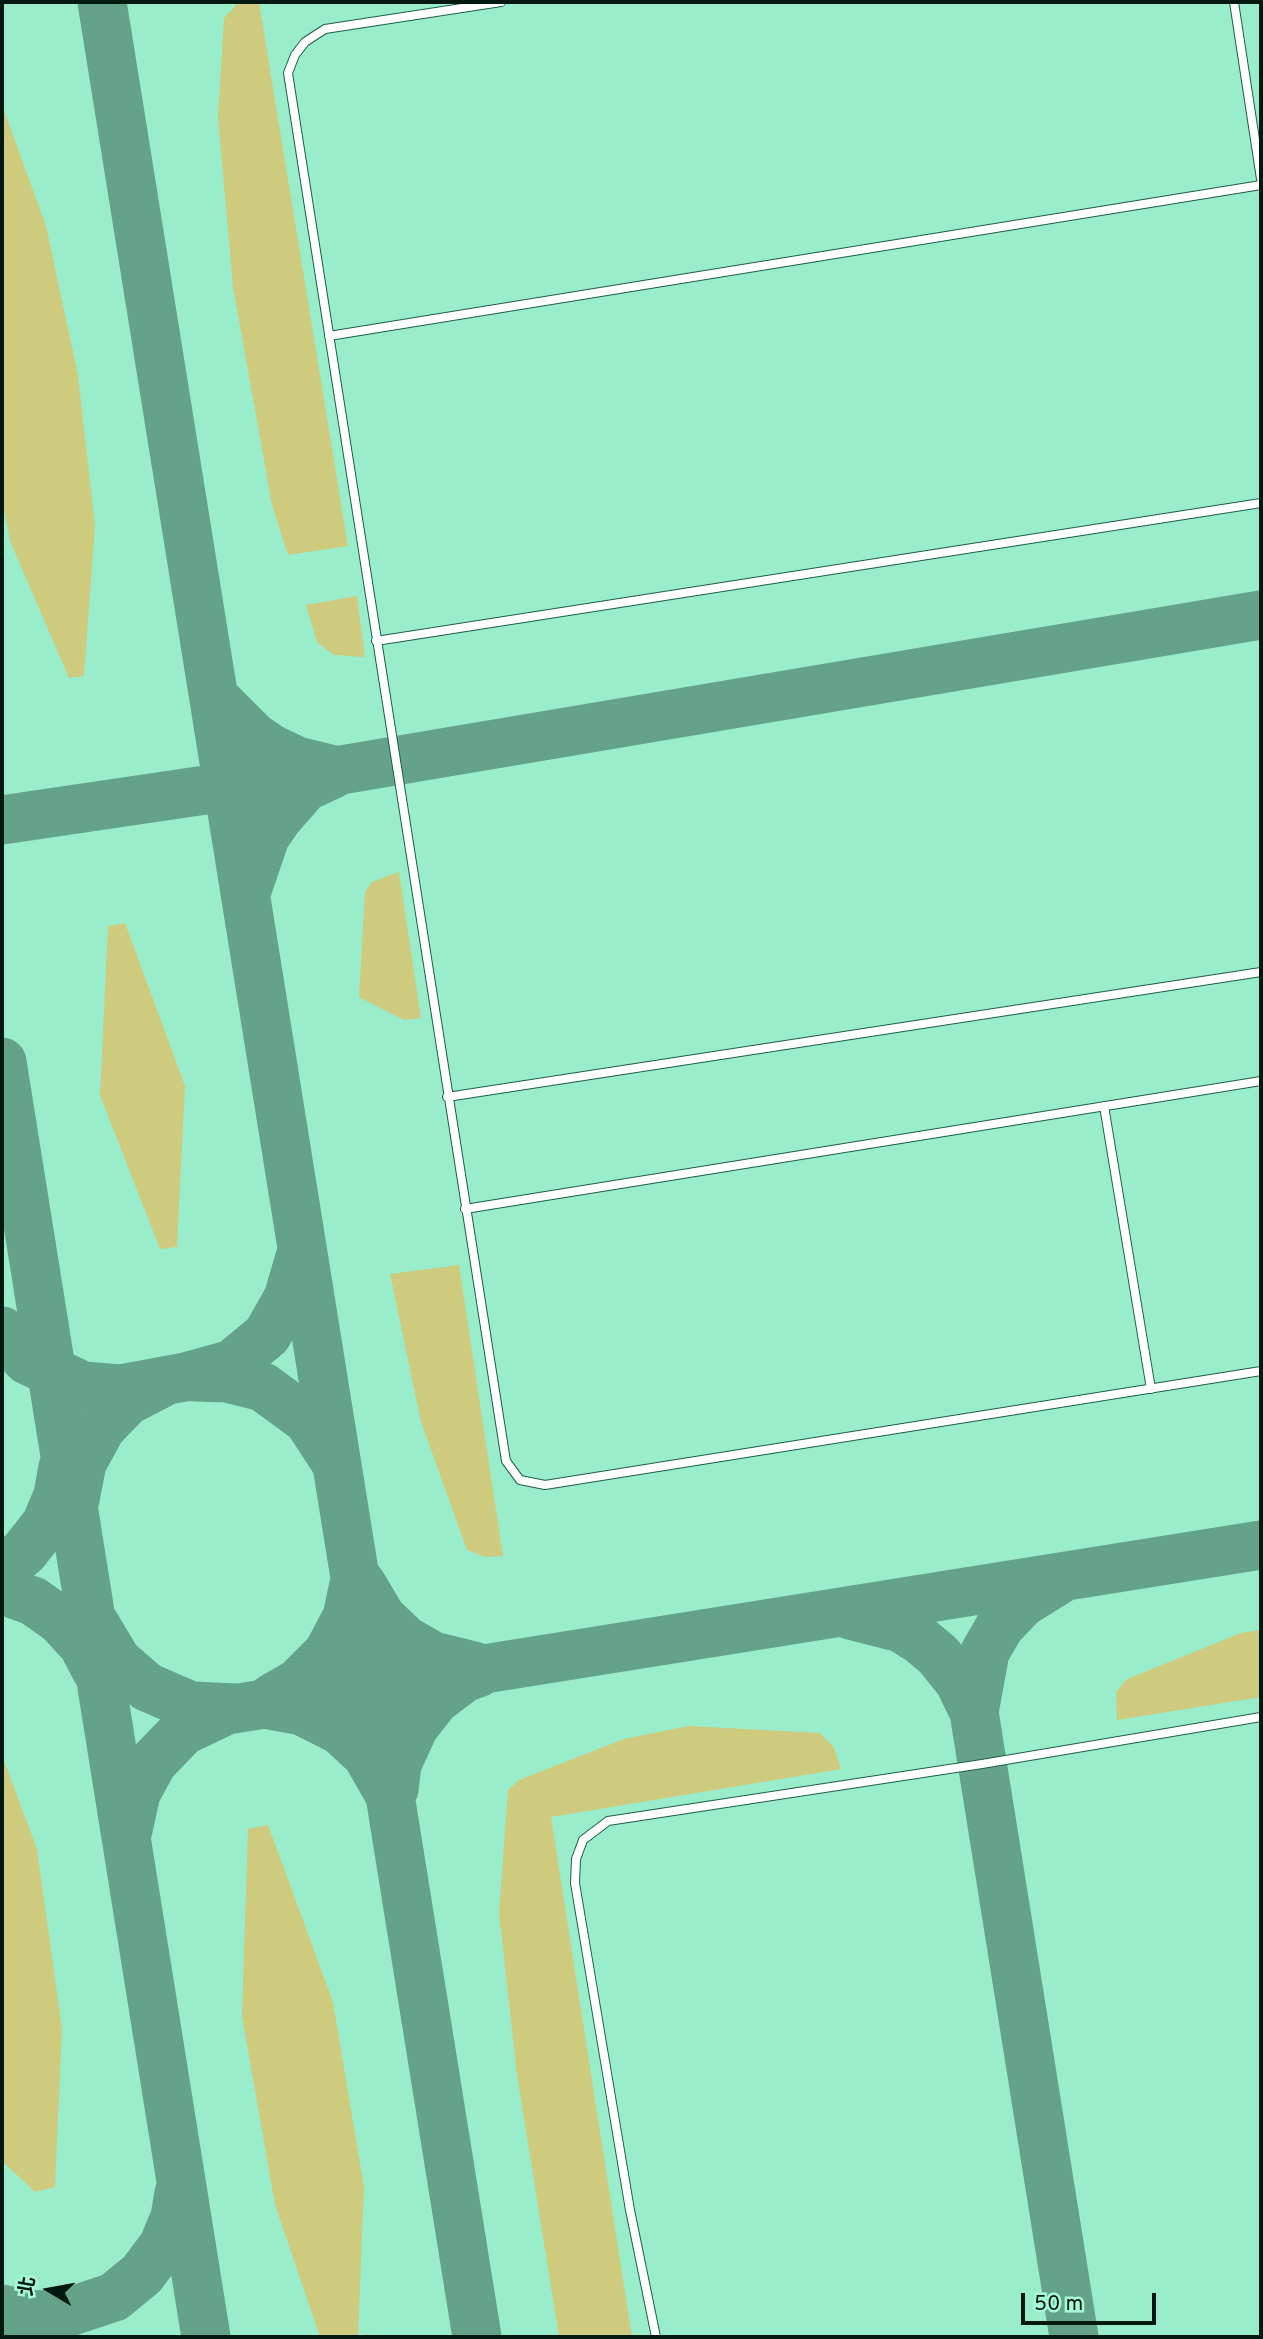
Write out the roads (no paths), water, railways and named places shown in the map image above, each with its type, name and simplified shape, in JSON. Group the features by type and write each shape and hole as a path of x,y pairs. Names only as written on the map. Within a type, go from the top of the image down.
{"lane":[{"path":"501,2 325,29 304,41 295,55 288,73 288,87 330,336 506,1461 520,1480 545,1485 1261,1371"},
{"path":"1234,2 1261,178"},
{"path":"330,336 1261,185"},
{"path":"376,641 1261,503"},
{"path":"447,1097 1261,972"},
{"path":"465,1209 1261,1081"},
{"path":"1104,1106 1151,1389"},
{"path":"656,2337 630,2210 575,1883 576,1859 583,1840 608,1821 982,1764 1261,1717"}]}
